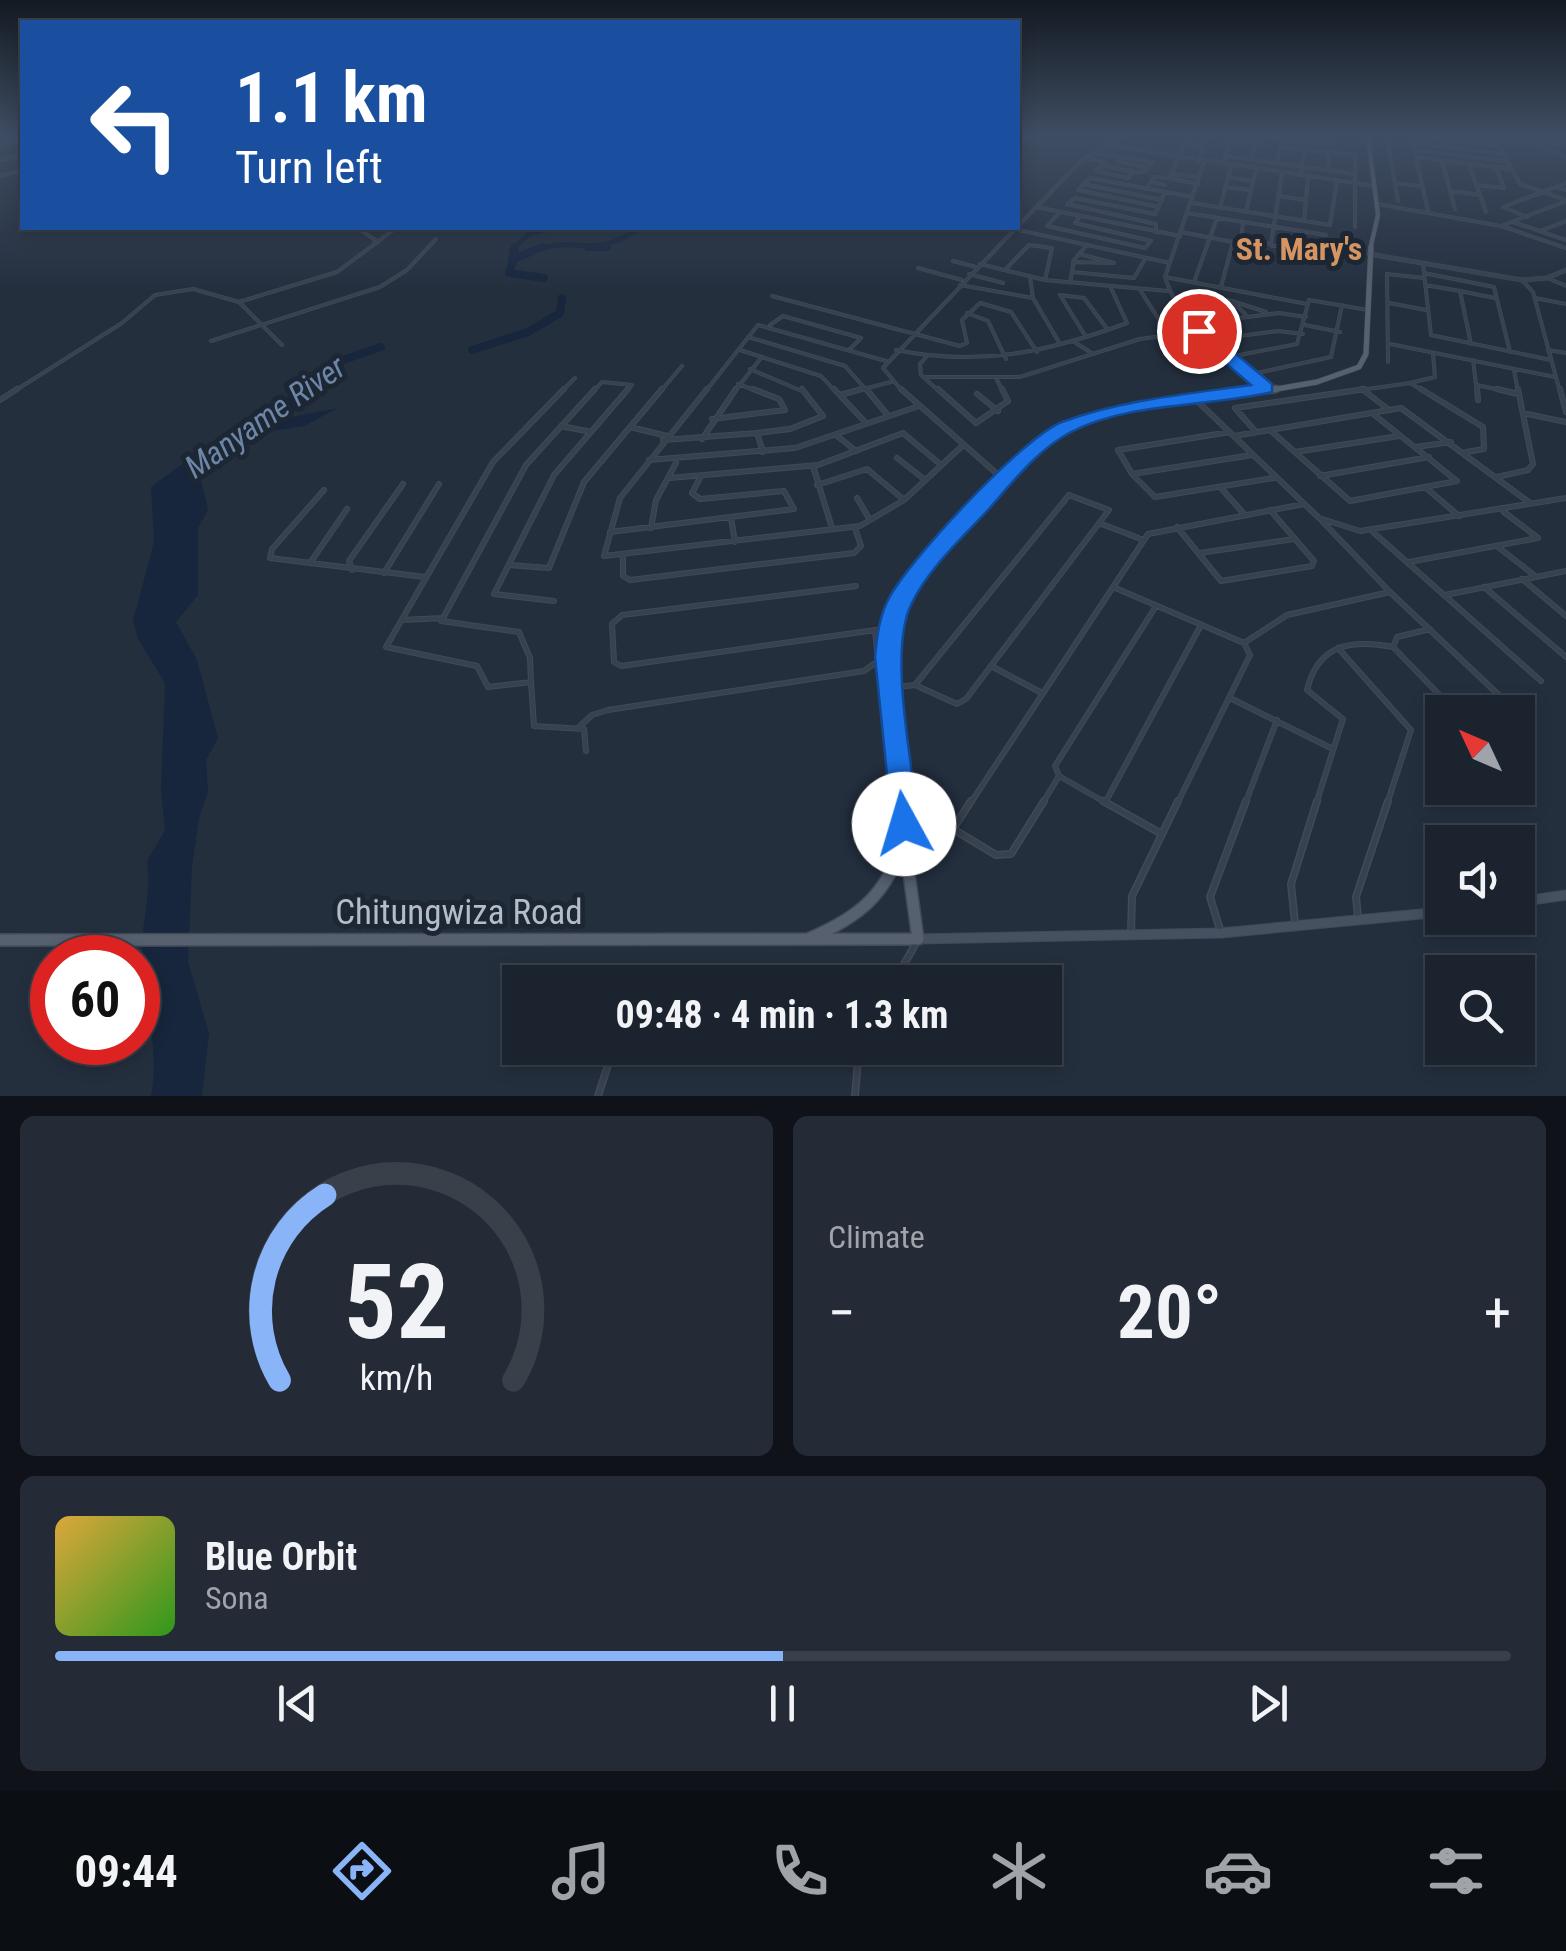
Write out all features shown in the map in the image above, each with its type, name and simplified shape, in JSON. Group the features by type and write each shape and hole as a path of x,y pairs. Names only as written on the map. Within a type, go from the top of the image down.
{"main road":[{"path":"1375,188 1378,204 1369,254 1366,354 1359,367 1329,379 1194,398 1074,423 1043,441 910,583 890,628 889,688 918,939 1221,933 1425,914"},
{"path":"802,941 852,920 879,898 890,885 906,837"},
{"path":"1535,900 1566,895"},
{"name":"Chitungwiza Road","path":"0,940 918,939"}],"street":[{"path":"1020,223 1055,188"},
{"path":"1080,188 1159,207"},
{"path":"1103,188 1162,200"},
{"path":"1142,188 1194,198"},
{"path":"1197,188 1165,277 1168,291 1199,331 1266,388"},
{"path":"1220,208 1225,188"},
{"path":"1239,188 1251,190 1246,212"},
{"path":"1267,246 1279,188"},
{"path":"1304,221 1307,188"},
{"path":"1192,203 1333,224 1336,188"},
{"path":"1354,188 1355,226"},
{"path":"1396,188 1398,201"},
{"path":"1423,188 1428,211"},
{"path":"1477,188 1486,212"},
{"path":"1531,188 1566,200"},
{"path":"1527,217 1503,207 1553,188"},
{"path":"1455,210 1451,191 1480,195"},
{"path":"1156,232 1156,224 1066,204 1074,198 1152,214 1165,192"},
{"path":"1278,196 1306,200"},
{"path":"1501,226 1566,200"},
{"path":"1378,204 1501,226 1566,248"},
{"path":"1037,207 1156,232 1233,242 1221,287"},
{"path":"1060,212 1046,226 1145,248 1152,242 1075,224 1080,216"},
{"path":"1188,213 1326,235"},
{"path":"1194,282 1217,218"},
{"path":"1540,232 1566,221"},
{"path":"1243,222 1241,242 1300,245"},
{"path":"1513,222 1566,240"},
{"path":"1020,228 1170,263"},
{"path":"361,230 378,242"},
{"path":"239,302 337,272 393,230"},
{"path":"1004,480 960,447 883,372 886,361 896,350 1013,230"},
{"path":"1059,239 1066,231"},
{"path":"211,341 380,287 407,270 436,239"},
{"path":"1004,270 1028,245 1048,247 1054,250 1045,280"},
{"path":"1070,283 1073,262 1087,246"},
{"path":"1073,262 1114,263 1079,254"},
{"path":"1369,254 1522,280 1547,278 1566,270"},
{"path":"1072,272 1134,278 1145,259"},
{"path":"952,261 1045,280 1168,291"},
{"path":"1423,264 1429,333 1451,341 1551,360"},
{"path":"918,268 1033,298"},
{"path":"969,274 1003,284"},
{"path":"1388,362 1387,274 1424,275 1494,286 1510,352"},
{"path":"1030,277 1033,298 1060,345"},
{"path":"1165,277 1306,304 1315,300 1368,310"},
{"path":"1547,278 1566,286"},
{"path":"1522,280 1535,298 1566,412"},
{"path":"1425,285 1496,298"},
{"path":"896,350 926,357 1007,361 1128,322 1111,288"},
{"path":"0,400 163,292 193,289 239,302 282,345"},
{"path":"1140,290 1169,335"},
{"path":"1460,291 1471,344"},
{"path":"1086,337 1060,295 1086,300 1108,330"},
{"path":"772,296 910,336 964,346 961,323 978,303 1011,312 1027,344 1037,352"},
{"path":"1224,319 1204,298 1232,301 1269,314"},
{"path":"1535,298 1566,304"},
{"path":"1232,301 1248,316"},
{"path":"1389,303 1426,310"},
{"path":"1229,357 1287,348 1303,334 1306,304"},
{"path":"1249,375 1321,362 1336,350 1342,305"},
{"path":"967,313 988,321 1007,361"},
{"path":"1192,324 1269,314 1306,317"},
{"path":"769,326 783,316 862,338 849,350"},
{"path":"886,361 758,325 620,498 604,556 855,527 871,522 904,500 960,447"},
{"path":"1304,326 1340,332"},
{"path":"924,377 997,380 1032,374 1169,335 1199,331"},
{"path":"1209,340 1278,331 1303,334"},
{"path":"748,337 845,366 888,414"},
{"path":"792,350 806,338"},
{"path":"1073,341 1093,354"},
{"path":"1451,341 1453,356"},
{"path":"1390,344 1566,382"},
{"path":"739,350 817,374 866,423"},
{"path":"1548,350 1566,354"},
{"path":"1256,432 1235,408 1435,377 1433,352"},
{"path":"702,439 712,419 762,356"},
{"path":"926,357 920,370 924,377 972,422 982,423 1009,400 997,380"},
{"path":"1474,360 1478,400"},
{"path":"509,565 549,568 584,482 682,366"},
{"path":"630,427 665,438 702,439 790,429 823,416 800,387 750,369"},
{"path":"1497,477 1528,470 1533,464 1514,369"},
{"path":"531,682 488,687 477,666 388,649 493,462 576,378"},
{"path":"440,621 526,464 602,382 632,386 554,476 494,594 554,601"},
{"path":"840,395 891,382"},
{"path":"1410,383 1483,428 1484,448 1466,452"},
{"path":"712,419 785,410 779,398 738,384"},
{"path":"1477,385 1518,394"},
{"path":"1361,389 1389,410"},
{"path":"977,394 998,411"},
{"path":"1194,398 1499,695"},
{"path":"648,460 677,461 796,448 916,407"},
{"path":"1276,478 1154,498 1132,474 1118,450 1408,410 1531,504"},
{"path":"1270,430 1350,501 1457,480 1372,413"},
{"path":"1524,413 1566,422"},
{"path":"561,426 591,432"},
{"path":"757,433 763,452"},
{"path":"670,478 813,466 904,433 940,464"},
{"path":"836,435 857,452"},
{"path":"1295,452 1402,436"},
{"path":"1416,447 1451,442"},
{"path":"1132,474 1252,455"},
{"path":"1320,476 1429,457"},
{"path":"897,458 924,479"},
{"path":"651,528 656,500 677,461"},
{"path":"813,466 832,530"},
{"path":"817,485 868,469 904,500"},
{"path":"610,532 788,512 794,507 784,492 694,497 692,493 700,478"},
{"path":"352,570 350,561 404,484"},
{"path":"384,573 439,484"},
{"path":"1220,487 1244,514"},
{"path":"1425,487 1460,516"},
{"path":"324,490 269,556 426,577"},
{"path":"889,688 915,685 957,704 992,667 1109,510 1106,506 1069,495 915,685"},
{"path":"857,498 871,522"},
{"path":"1319,518 1372,531 1566,498"},
{"path":"1059,776 1011,854 996,855 953,830 1143,540 1175,526 1304,504"},
{"path":"310,564 347,509"},
{"path":"1175,526 1221,581 1312,566 1314,562 1270,510"},
{"path":"1409,562 1538,538 1501,510"},
{"path":"731,518 735,542"},
{"path":"1099,523 1143,540"},
{"path":"623,556 622,576 630,580 854,552 861,546 855,527"},
{"path":"1372,531 1541,681"},
{"path":"1200,553 1294,538"},
{"path":"1498,547 1535,576"},
{"path":"1445,595 1565,572"},
{"path":"1522,579 1566,616"},
{"path":"856,586 622,616 612,624 614,662 621,666 890,628"},
{"path":"1111,586 1244,643 1250,655 1132,896 1130,937"},
{"path":"1484,587 1566,657"},
{"path":"1244,643 1287,615 1390,592"},
{"path":"1156,606 1055,766 1059,776 1162,834"},
{"path":"402,620 514,630 526,637 532,647 534,726 578,728 587,736 586,750"},
{"path":"1106,801 1200,627"},
{"path":"578,728 592,715 623,706 864,671 878,661 875,630"},
{"path":"1393,647 1398,637 1430,630"},
{"path":"1296,928 1291,884 1342,717 1306,688 1316,656 1338,647 1372,642 1393,647 1440,695"},
{"path":"1338,647 1411,730 1356,897 1359,922"},
{"path":"992,667 1040,692"},
{"path":"1229,698 1333,749"},
{"path":"1221,933 1210,896 1277,720"},
{"path":"903,965 918,939"},
{"path":"598,1096 608,1065"},
{"path":"855,1096 858,1065"}],"water":[{"path":"293,394 305,394 311,401 295,409 292,417 338,408 304,426 265,432 199,471 208,510 198,528 198,595 176,622 197,660 218,738 206,760 208,792 199,818 192,867 188,962 209,1033 202,1096 151,1096 154,1065 160,1065 160,935 143,935 147,861 165,830 161,791 165,683 138,639 133,621 154,542 151,487 223,434"}],"waterway":[{"path":"515,247 529,234 545,230"},
{"name":"Manyame River","path":"537,249 598,246 637,230"},
{"path":"512,250 515,247"},
{"path":"512,259 515,247"},
{"name":"Manyame River","path":"537,249 542,247"},
{"name":"Manyame River","path":"588,247 607,247"},
{"name":"Manyame River","path":"533,250 537,249"},
{"name":"Manyame River","path":"537,249 514,259 509,273 544,278"},
{"name":"Manyame River","path":"472,350 528,332 560,313 562,298"},
{"name":"Manyame River","path":"304,392 343,360 381,347"},
{"name":"Manyame River","path":"304,392 307,389"},
{"name":"Manyame River","path":"293,403 304,392"}],"district":[{"name":"St. Mary's","path":"1299,249"}],"route":[{"path":"904,824 888,657 890,628 900,599 944,544 1025,457 1064,428 1094,416 1140,406 1266,388 1199,331"}]}
